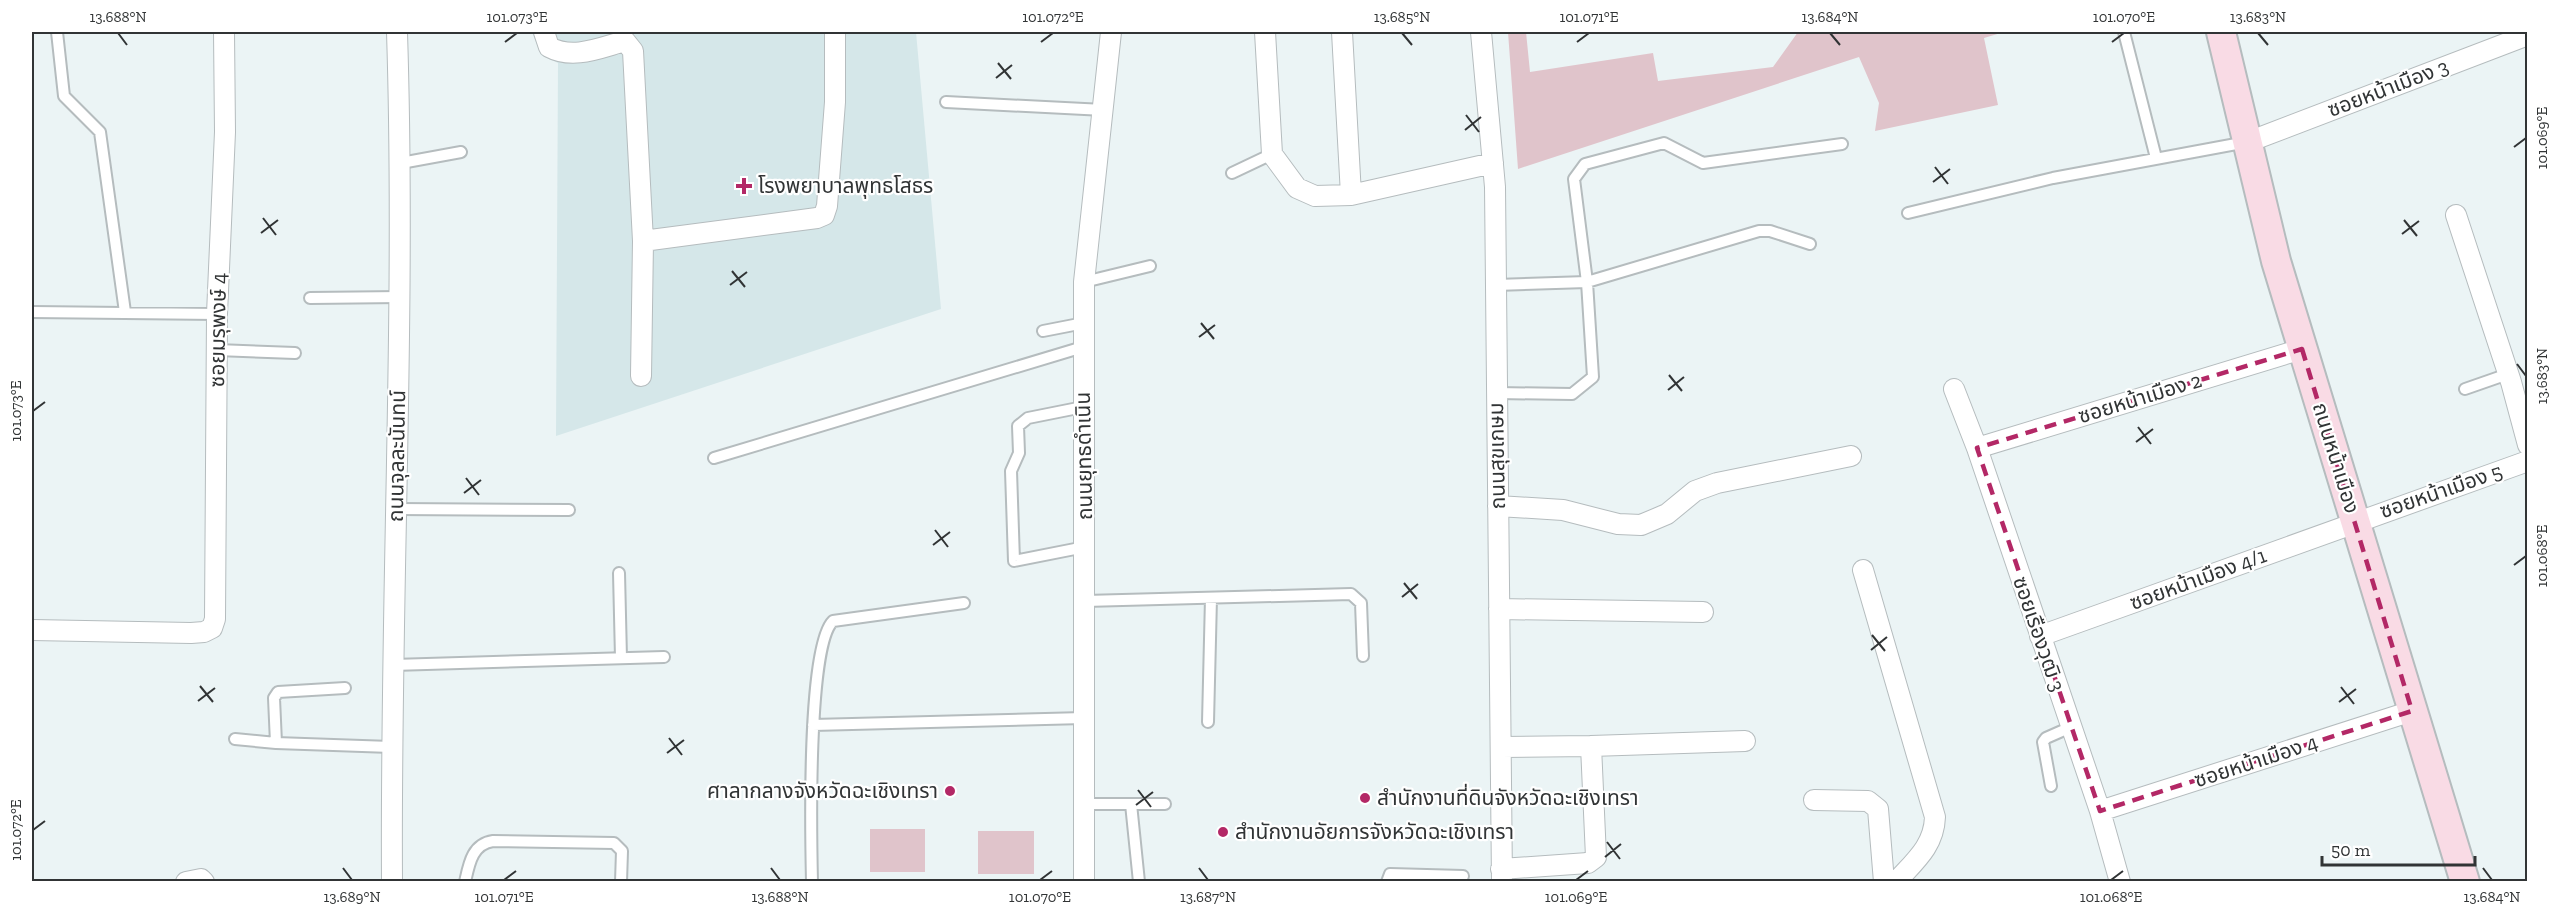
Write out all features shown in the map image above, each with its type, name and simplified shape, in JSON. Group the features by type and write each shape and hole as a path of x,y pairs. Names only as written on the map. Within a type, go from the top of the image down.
{"street":[{"name":"ซอยมรุพงษ์ 4","path":"32,630 191,633 204,632 212,628 215,619 217,314 225,132 224,32"},
{"name":"ถนนจุลละนันทน์","path":"392,882 391,747 401,297 401,163 397,32"},
{"path":"544,32 549,47 560,53 577,54 625,41 633,51 643,241 641,376"},
{"path":"643,241 817,218 824,215 827,206 828,165 835,102 835,32"},
{"name":"ถนนยุทธดำเนิน","path":"1084,882 1084,282 1112,32"},
{"path":"1265,32 1272,154 1297,188 1315,196 1351,195 1492,163"},
{"path":"1342,32 1351,195"},
{"name":"ถนนสุขเกษม","path":"1481,32 1492,163 1496,285 1502,875"},
{"name":"ถนนหน้าเมือง","path":"2221,32 2276,261 2465,882"},
{"name":"ซอยหน้าเมือง 3","path":"2248,142 2528,35"},
{"path":"2456,215 2516,378 2528,445"},
{"name":"ซอยหน้าเมือง 2","path":"1977,448 2302,349"},
{"name":"ซอยเรืองวุฒิ 3","path":"1954,389 1977,448 2100,811 2120,882"},
{"path":"1498,506 1563,510 1618,524 1641,525 1667,514 1695,491 1717,483 1851,456"},
{"name":"ซอยหน้าเมือง 5","path":"2355,521 2528,461"},
{"name":"ซอยหน้าเมือง 4/1","path":"2040,636 2355,521"},
{"path":"1863,570 1935,817 1934,834 1923,854 1896,882"},
{"path":"1499,609 1702,612"},
{"name":"ซอยหน้าเมือง 4","path":"2100,811 2412,711"},
{"path":"1502,747 1744,741"},
{"path":"1502,875 1593,862 1596,857 1591,746"},
{"path":"1814,800 1868,801 1878,809 1884,882"},
{"path":"186,882 201,879 204,882"}],"lane":[{"path":"57,32 64,96 100,132 125,312"},
{"path":"2124,32 2156,158"},
{"path":"946,102 1104,110"},
{"path":"1908,213 2053,178 2248,142"},
{"path":"1497,393 1572,393 1593,377 1587,282 1574,179 1585,164 1664,143 1703,164 1842,144"},
{"path":"401,163 462,152"},
{"path":"1232,173 1272,154"},
{"path":"1496,285 1587,282 1759,231 1770,231 1810,244"},
{"path":"1084,282 1150,266"},
{"path":"310,298 401,297"},
{"path":"32,312 217,314"},
{"path":"1043,331 1083,323"},
{"path":"714,458 1083,346"},
{"path":"217,350 295,353"},
{"path":"2464,389 2516,378"},
{"path":"1083,407 1028,418 1022,422 1017,433 1019,453 1011,471 1014,561 1084,547"},
{"path":"396,509 569,510"},
{"path":"619,573 621,658"},
{"path":"1085,601 1351,594 1361,603 1363,656"},
{"path":"1208,722 1211,598"},
{"path":"812,882 813,724 826,629 833,621 964,603"},
{"path":"393,665 664,657"},
{"path":"276,743 274,699 278,692 345,688"},
{"path":"813,724 1084,718"},
{"path":"2051,786 2043,742 2046,738 2071,727"},
{"path":"235,739 276,743 391,747"},
{"path":"1084,804 1165,804"},
{"path":"1131,804 1139,882"},
{"path":"465,882 475,851 483,843 493,841 614,843 622,851 621,882"},
{"path":"1387,882 1390,874 1463,876"}],"highlighted area":[{"path":"2302,349 2412,711 2100,811 1977,448"}],"shaded area":[{"name":"โรงพยาบาลพุทธโสธร","path":"532,32 916,32 941,309 556,436 558,63 541,55"},
{"path":"1508,32 1526,32 1530,72 1653,53 1658,81 1773,67 1798,32 2004,32 1984,38 1998,105 1875,131 1879,103 1859,57 1518,169"},
{"path":"870,829 925,829 925,872 870,872"},
{"path":"978,831 1034,831 1034,874 978,874"}],"place":[{"name":"โรงพยาบาลพุทธโสธร","path":"744,186"},
{"name":"ศาลากลางจังหวัดฉะเชิงเทรา","path":"950,791"},
{"name":"สำนักงานที่ดินจังหวัดฉะเชิงเทรา","path":"1365,798"},
{"name":"สำนักงานอัยการจังหวัดฉะเชิงเทรา","path":"1223,832"}]}
